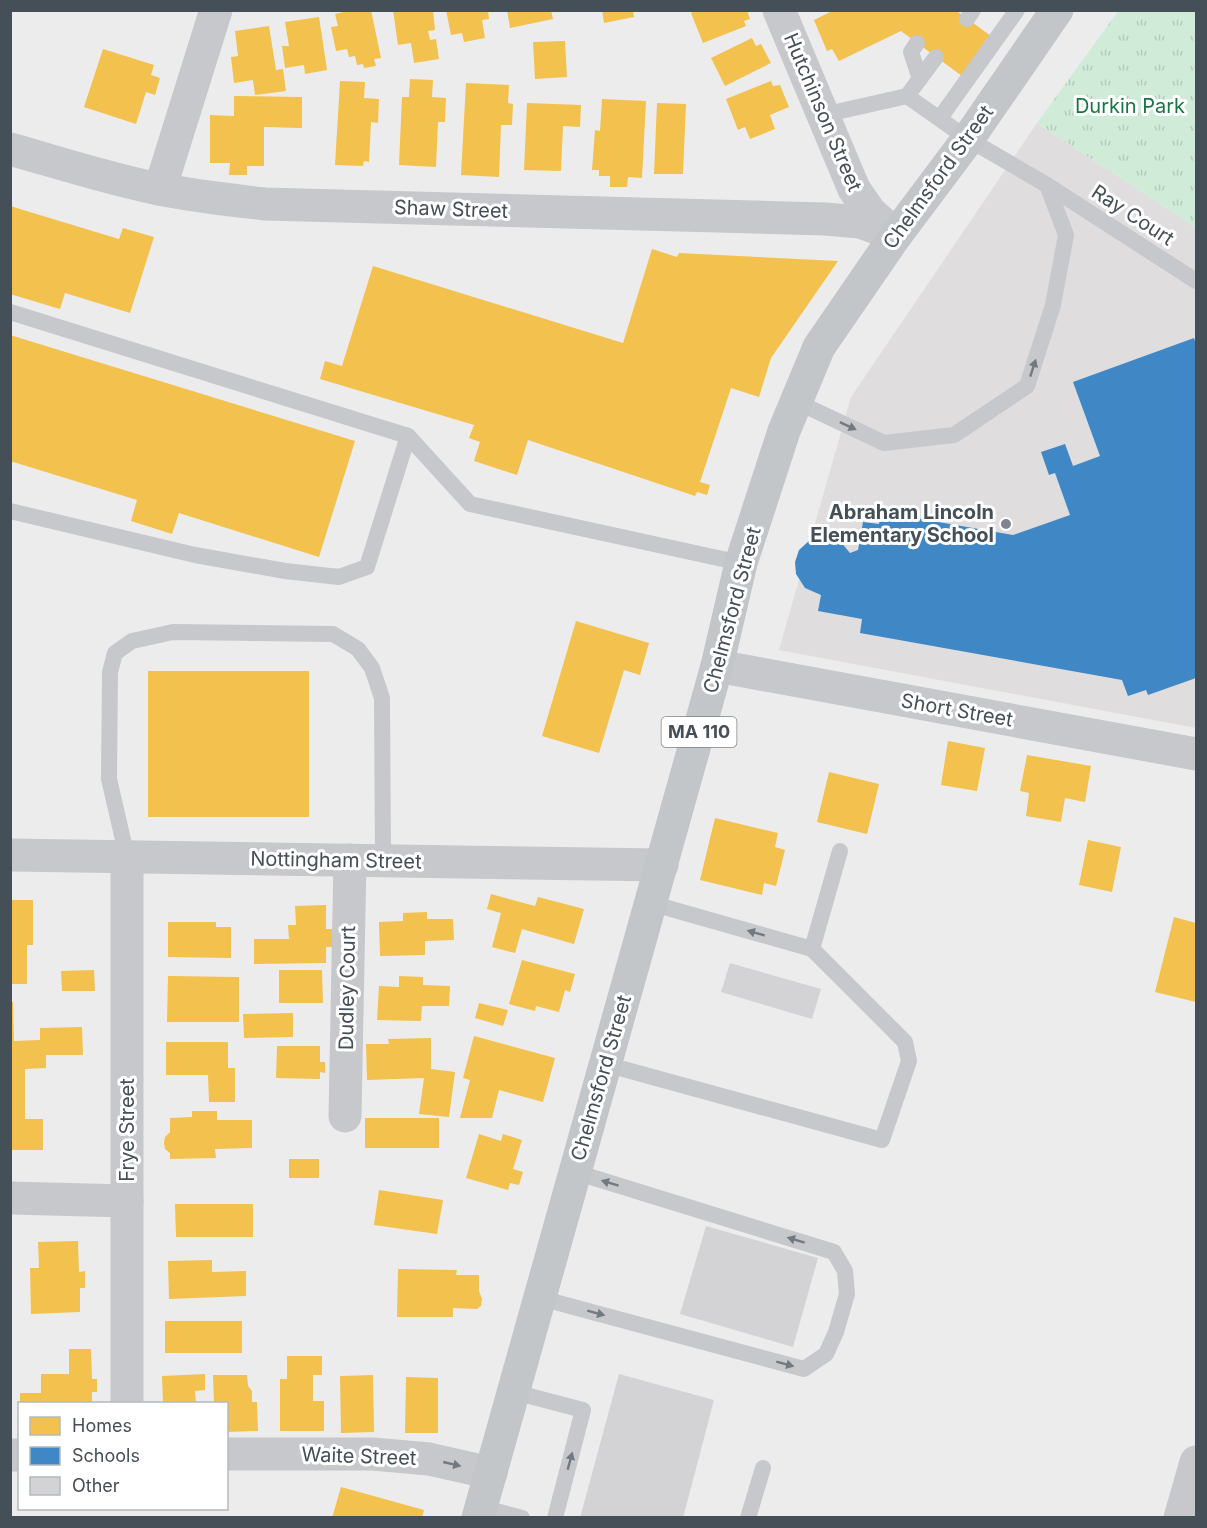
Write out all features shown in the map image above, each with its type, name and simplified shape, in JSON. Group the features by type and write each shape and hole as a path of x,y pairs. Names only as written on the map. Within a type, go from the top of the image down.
{"main road":[{"name":"Chelmsford Street","path":"480,1512 717,666 741,563 795,402 819,347 896,235 968,139 974,99 1029,21"}],"street":[{"path":"160,189 216,10"},
{"name":"Hutchinson Street","path":"779,10 854,189 870,212 896,235"},
{"name":"Shaw Street","path":"10,149 111,178 160,189 265,204 825,219 860,222 896,235"},
{"name":"Short Street","path":"717,666 1197,754"},
{"name":"Nottingham Street","path":"10,855 662,865"},
{"name":"Frye Street","path":"127,857 127,1402"},
{"name":"Dudley Court","path":"345,1116 350,860"},
{"path":"10,1198 127,1201"},
{"name":"Waite Street","path":"228,1454 373,1454 429,1459 491,1473"},
{"path":"1180,1518 1197,1462"}],"lane":[{"path":"917,43 911,52 920,79"},
{"path":"823,115 908,96 936,57"},
{"name":"Ray Court","path":"908,96 968,139 1047,185 1197,281"},
{"path":"940,118 974,99"},
{"path":"795,402 884,443 954,435 1027,386 1053,305 1066,235 1047,185"},
{"path":"10,312 408,436 470,504 741,563"},
{"path":"10,511 195,555 285,571 339,577 367,567 408,436"},
{"path":"127,857 109,779 110,672 115,653 132,641 173,632 333,634 358,649 372,668 382,698 382,860"},
{"path":"812,949 840,851"},
{"path":"605,1065 882,1140 909,1061 905,1042 812,949 650,903"},
{"path":"540,1298 804,1369 826,1354 836,1332 847,1294 845,1271 834,1252 575,1172"},
{"path":"514,1392 583,1410 555,1518"},
{"path":"748,1518 763,1468"},
{"path":"480,1512 522,1518"}],"shaded area":[{"name":"Abraham Lincoln Elementary School","path":"1037,123 1196,228 1196,728 779,650 851,397"}],"green space":[{"name":"Durkin Park","path":"1119,10 1196,11 1196,228 1037,123"}],"building: Homes":[{"path":"352,10 371,10 381,58 374,59 376,66 364,68 363,64 357,65 355,56 349,57 347,49 336,51 331,27 338,26 335,14"},
{"path":"393,10 433,10 435,30 428,31 430,40 436,39 439,59 414,63 411,43 398,45"},
{"path":"446,10 488,10 489,19 482,20 485,38 464,42 462,33 451,35"},
{"path":"507,10 551,10 553,19 510,28"},
{"path":"602,10 633,10 634,17 604,23"},
{"path":"697,10 747,10 750,19 744,21 746,26 703,43 691,13"},
{"path":"834,10 955,10 991,36 962,76 901,31 839,61 832,49 827,51 814,20"},
{"path":"319,17 327,70 305,74 304,65 285,68 282,46 289,46 285,22"},
{"path":"269,26 276,70 283,69 286,91 255,95 253,80 234,83 231,57 238,56 235,31"},
{"path":"752,38 756,46 761,44 771,63 725,86 711,58"},
{"path":"565,41 567,77 535,79 533,42"},
{"path":"103,49 154,65 151,75 160,78 155,95 146,92 136,124 84,107"},
{"path":"410,79 433,80 432,97 446,98 445,122 438,122 436,167 399,165 402,97 409,97"},
{"path":"340,81 365,82 364,98 379,99 378,123 371,122 369,162 364,161 363,166 335,165"},
{"path":"771,81 773,86 780,85 789,107 770,115 775,129 750,139 745,127 738,130 726,99"},
{"path":"466,83 509,85 508,103 513,104 512,125 501,125 499,177 461,175"},
{"path":"234,96 302,97 302,128 264,127 264,166 247,166 247,175 229,175 230,163 210,163 210,115 234,116"},
{"path":"602,99 646,101 642,178 628,177 627,187 610,187 610,176 599,176 599,170 592,170 595,130 600,131"},
{"path":"527,103 581,105 580,127 563,126 561,171 524,170"},
{"path":"657,103 686,104 683,174 654,174"},
{"path":"10,206 119,239 123,228 154,237 130,313 65,293 60,309 10,294"},
{"path":"652,249 677,257 679,253 838,261 771,358 759,397 731,388 700,482 710,485 707,495 697,492 695,496 528,440 517,475 474,461 480,442 469,438 474,425 320,379 325,361 342,366 373,266 623,343"},
{"path":"10,335 355,441 319,557 179,513 172,534 131,521 137,500 10,461"},
{"path":"576,621 649,643 640,675 624,670 599,753 542,736"},
{"path":"148,671 309,671 309,817 148,817"},
{"path":"948,741 985,748 977,791 941,785"},
{"path":"1027,755 1091,766 1085,802 1065,798 1061,822 1026,816 1029,793 1020,791"},
{"path":"829,772 879,784 867,834 817,822"},
{"path":"715,818 778,833 775,847 785,850 776,886 764,883 762,895 700,880"},
{"path":"1088,840 1121,847 1112,892 1079,885"},
{"path":"491,894 535,906 538,897 584,909 574,944 522,929 515,953 492,947 501,913 487,909"},
{"path":"10,900 33,900 33,945 27,945 27,984 10,984"},
{"path":"326,905 326,929 332,929 332,947 326,947 326,963 254,964 254,939 289,939 288,925 296,925 295,906"},
{"path":"427,912 427,919 453,919 454,940 425,941 425,955 380,956 379,922 403,921 403,913"},
{"path":"1174,917 1196,923 1196,1002 1155,992"},
{"path":"168,922 216,922 216,927 231,927 231,958 168,957"},
{"path":"522,960 575,974 570,992 565,990 559,1012 536,1006 535,1011 509,1004"},
{"path":"94,970 95,991 62,991 61,971"},
{"path":"279,970 322,970 323,1003 279,1003"},
{"path":"168,976 239,977 239,1022 167,1022"},
{"path":"399,976 423,977 423,985 450,986 449,1006 422,1006 421,1021 377,1020 379,986 399,987"},
{"path":"10,1002 13,1002 14,1041 40,1040 40,1028 82,1027 83,1055 46,1055 46,1068 25,1069 25,1119 43,1119 43,1150 10,1150"},
{"path":"479,1003 508,1010 503,1026 475,1018"},
{"path":"293,1013 293,1037 244,1038 243,1014"},
{"path":"474,1036 555,1058 543,1102 499,1090 492,1118 460,1118 470,1080 463,1078"},
{"path":"431,1038 431,1069 455,1072 449,1117 419,1114 424,1078 367,1080 366,1044 389,1044 388,1039"},
{"path":"166,1042 228,1042 228,1068 235,1068 235,1102 209,1102 208,1075 166,1075"},
{"path":"277,1046 320,1046 320,1062 325,1062 325,1073 320,1072 320,1079 276,1078"},
{"path":"192,1111 217,1111 217,1120 252,1120 252,1148 215,1149 216,1158 170,1159 170,1153 165,1149 164,1143 165,1137 170,1132 170,1118 192,1117"},
{"path":"365,1118 439,1118 439,1148 365,1148"},
{"path":"479,1134 501,1141 503,1134 522,1140 513,1169 523,1172 519,1185 510,1183 508,1190 466,1178"},
{"path":"289,1159 319,1159 319,1178 289,1178"},
{"path":"379,1190 443,1200 437,1234 374,1225"},
{"path":"175,1204 253,1204 253,1237 176,1237"},
{"path":"78,1241 79,1272 85,1271 85,1288 80,1288 80,1312 31,1314 30,1268 39,1268 38,1242"},
{"path":"212,1260 212,1272 246,1271 246,1296 169,1299 168,1261"},
{"path":"398,1269 457,1270 456,1275 479,1275 481,1306 477,1309 453,1308 453,1317 397,1317"},
{"path":"165,1321 242,1321 242,1353 165,1353"},
{"path":"69,1349 91,1349 92,1379 97,1379 97,1392 92,1392 92,1402 20,1402 20,1393 41,1393 41,1374 69,1374"},
{"path":"287,1356 322,1356 322,1375 313,1375 313,1401 324,1401 324,1431 280,1431 280,1379 287,1379"},
{"path":"205,1374 205,1390 195,1391 196,1402 163,1402 162,1376"},
{"path":"213,1375 247,1375 248,1386 252,1391 252,1402 257,1402 258,1431 228,1432 228,1402 214,1402"},
{"path":"373,1375 374,1432 341,1433 340,1376"},
{"path":"406,1377 438,1378 438,1433 405,1433"},
{"path":"341,1487 424,1510 422,1518 332,1518"}],"building: Schools":[{"path":"1194,338 1196,344 1196,678 1148,695 1146,690 1128,696 1122,680 860,633 862,619 818,611 821,595 805,588 796,574 795,562 799,550 810,540 824,536 840,541 850,553 858,550 863,522 879,524 881,512 1013,535 1070,515 1055,473 1049,475 1041,452 1065,444 1073,466 1100,456 1073,382"}],"building: Other":[{"path":"730,963 821,989 812,1019 721,992"},
{"path":"706,1226 818,1258 793,1347 680,1314"},
{"path":"619,1374 714,1400 683,1518 580,1518"}],"place":[{"name":"Abraham Lincoln Elementary School","path":"1006,524"}]}
